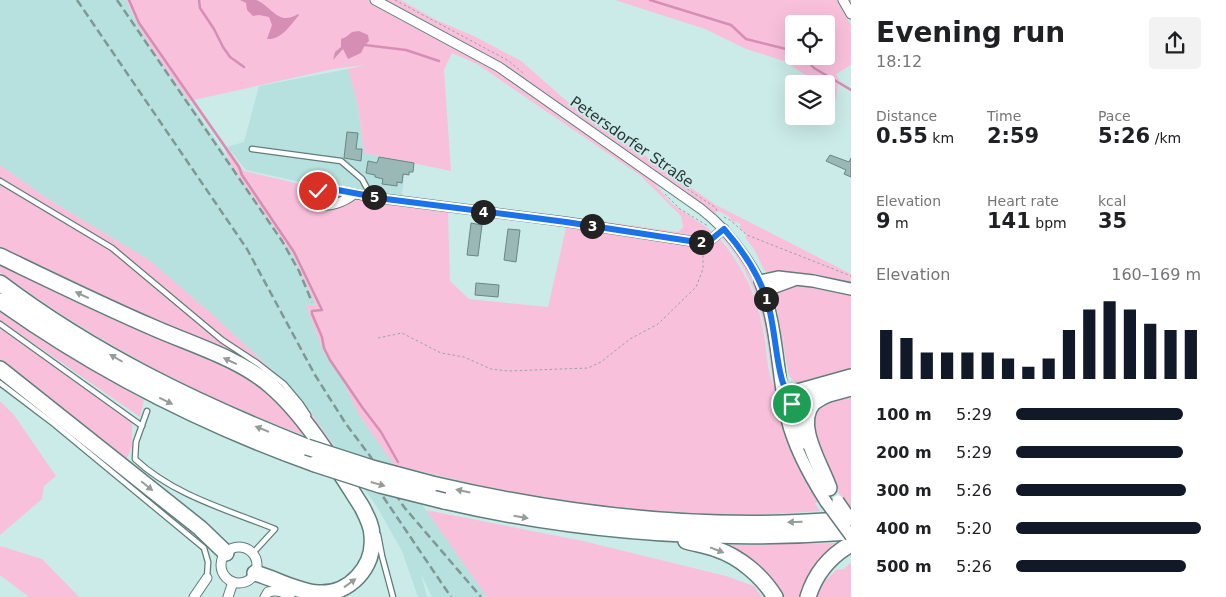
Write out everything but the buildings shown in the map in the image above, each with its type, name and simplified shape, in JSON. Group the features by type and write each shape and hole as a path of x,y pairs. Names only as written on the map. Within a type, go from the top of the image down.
{"highway":[{"path":"0,256 253,373 270,385 298,415 362,507 370,522 372,551 368,564 360,576 348,586 336,592 307,592 256,573"},
{"path":"0,283 86,341 157,381 231,416 307,447 372,468 432,484 533,505 628,517 671,521 747,523 850,522"},
{"path":"0,301 65,345 143,390 230,431 315,464 380,485 444,501 550,521 653,533 744,536 804,535 850,522"},
{"path":"0,369 200,528 226,554"},
{"path":"786,397 851,377"},
{"path":"786,397 826,394 851,388"},
{"path":"826,394 814,402 809,410 806,425 809,439 831,497"},
{"path":"653,533 716,549 731,556 759,576 775,597"},
{"path":"808,597 811,587 823,567 851,544"}],"street":[{"name":"Petersdorfer Straße","path":"375,0 492,63 712,218 721,232 739,247 762,286 770,312 791,433 813,480 831,497 850,522"},
{"path":"843,0 851,14"},
{"path":"354,194 566,222 703,243 708,242 721,232"},
{"path":"762,286 794,280 824,283 851,289"},
{"name":"Petersdorfer Straße","path":"831,497 851,536"},
{"path":"242,547 253,553 257,562 256,573 248,580 238,583 228,579 222,570 226,554 230,550 242,547"},
{"path":"194,597 207,578"},
{"path":"228,597 233,582"},
{"path":"265,597 268,592 276,590 287,595"}],"lane":[{"path":"252,150 341,161 362,179 370,196"},
{"path":"0,181 112,248 222,340 284,384 300,403 370,512"},
{"path":"0,324 142,426"},
{"path":"0,383 54,424 204,548 208,562 207,578"},
{"path":"147,411 136,442 135,459 148,471 171,485 276,529 253,553"},
{"path":"378,529 382,556 393,597"}],"path":[{"path":"665,194 680,209 721,232"},
{"path":"712,218 718,215 730,220 747,235 851,276"},
{"path":"378,338 402,333 441,353 464,357 491,370 508,372 588,368 601,362 630,339 658,324 696,287 703,269 703,243"}],"shaded area":[{"path":"0,0 127,0 132,14 149,42 294,255 316,305 306,305 323,350 343,381 358,413 487,597 432,597 421,574 427,597 418,597 402,551 377,507 307,407 287,384 213,315 149,260 45,197 0,165"},
{"path":"127,0 368,0 402,21 471,55 507,77 652,180 671,203 713,232 710,237 701,239 565,220 563,216 678,232 683,227 681,216 641,176 477,64 452,53 444,70 451,171 364,153 358,106 348,69 365,65 333,69 194,100 244,171 367,200 448,212 450,281 469,299 548,307 567,224 709,245 720,239 736,261 754,297 762,322 768,367 773,385 768,345 759,307 753,288 745,270 722,238 724,236 741,257 759,293 765,311 775,379 820,502 815,503 820,511 744,516 635,510 512,493 394,465 358,413 343,381 323,350 306,305 316,305 293,255 230,163 224,147 192,103 193,101 189,101 155,52 132,14"},
{"path":"240,0 256,0 280,17 285,18 299,15 277,37 267,39 272,25 269,17 253,16 247,10 246,3"},
{"path":"384,0 401,0 436,20 476,37 521,61 569,103 716,205 851,274 851,285 767,272 745,237 747,235 739,227 741,225 736,221 734,223 728,216 718,211 714,214 518,74 469,45"},
{"path":"615,0 851,0 851,4 842,10 851,25 851,65 836,74 839,80 836,100 835,75 805,75 790,65 835,65 835,15 785,15 785,62 746,49 705,29"},
{"path":"359,31 368,35 369,41 361,53 348,59 343,49 333,60 335,52 341,47 341,39 352,32"},
{"path":"348,69 358,106 364,153 406,162 402,195 314,185 246,170 227,147 244,142 259,86"},
{"path":"0,165 45,197 149,260 213,315 287,384 307,407 334,446 246,412 161,372 78,325 0,272"},
{"path":"794,280 851,289 851,371 802,384 797,384 789,376 773,288"},
{"path":"0,311 79,363 144,400 140,417 0,320"},
{"path":"0,328 132,422 132,447 125,462 0,360"},
{"path":"851,393 851,508 838,492 835,492 814,436 812,414 818,406"},
{"path":"0,401 14,415 56,476 44,486 42,499 0,535"},
{"path":"426,510 583,541 726,576 754,586 762,597 487,597"},
{"path":"842,543 804,597 780,597 721,545"},
{"path":"0,546 42,559 79,597 29,597 0,575"},
{"path":"851,562 851,597 816,597 824,582 836,570 844,569"}],"waterway":[{"path":"129,0 139,23 239,167 242,175 294,252 322,310 312,311 312,314 322,337 324,348 330,360 381,432 398,462"},
{"path":"199,0 200,8 223,47 230,57 244,67"},
{"path":"650,0 731,25 746,39 785,49"},
{"path":"365,45 406,50 439,61"},
{"path":"811,65 851,90"}],"railway":[{"path":"77,0 247,249 315,375 346,424 404,507 481,597"},
{"path":"117,0 282,241 299,271 312,302"},
{"path":"363,467 451,597"}],"route":[{"path":"318,191 327,188 386,199 566,222 703,243 708,242 724,229 747,258 764,291 770,312 782,383 789,394 792,404"}]}
